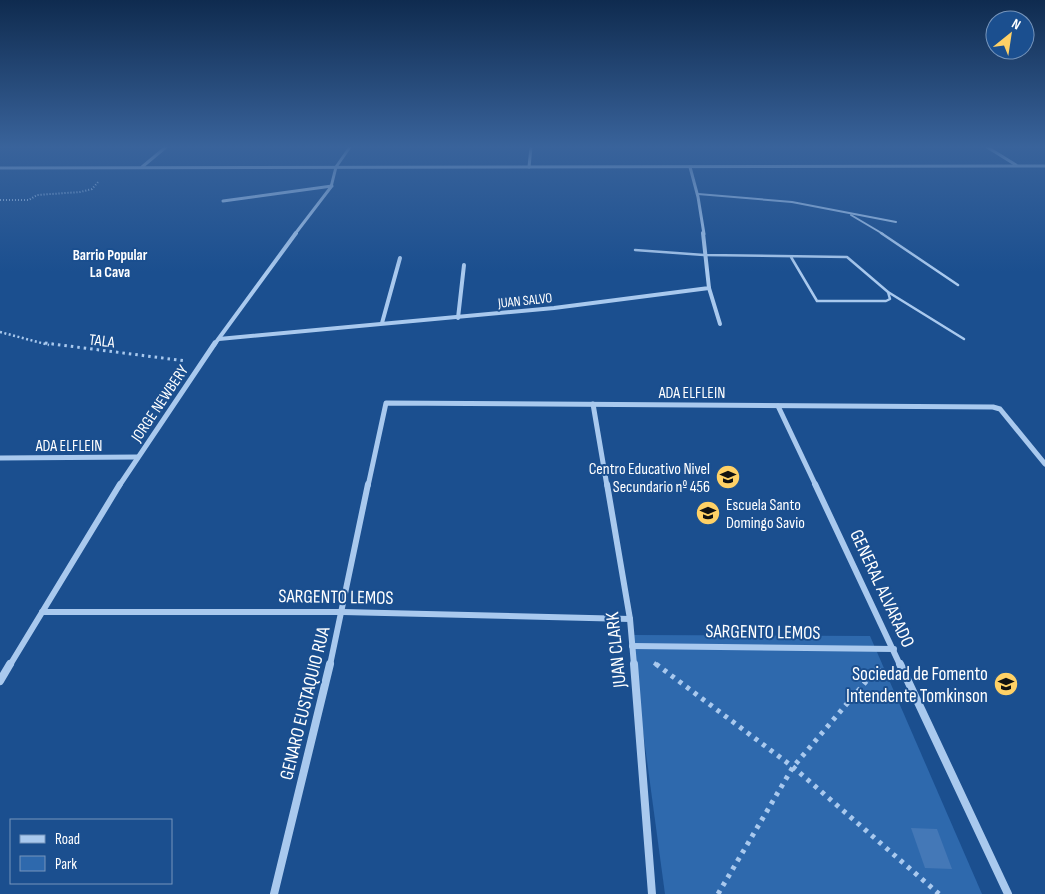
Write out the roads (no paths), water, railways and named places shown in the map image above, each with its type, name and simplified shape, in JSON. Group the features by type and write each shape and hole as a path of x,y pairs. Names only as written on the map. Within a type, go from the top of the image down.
{"street":[{"path":"224,201 312,189"},
{"name":"JORGE NEWBERY","path":"0,681 137,457 240,307 330,189"},
{"path":"696,189 703,216 704,255 709,288 720,324"},
{"path":"382,322 400,258"},
{"path":"458,318 464,265"},
{"name":"JUAN SALVO","path":"219,339 382,322 458,318 623,300 709,288"},
{"name":"ADA ELFLEIN","path":"386,402 997,408 1045,464"},
{"name":"GENARO EUSTAQUIO RUA","path":"274,894 343,612 386,402"},
{"name":"JUAN CLARK","path":"593,404 630,619 652,894"},
{"name":"GENERAL ALVARADO","path":"778,406 1008,894"},
{"name":"ADA ELFLEIN","path":"0,458 137,457"},
{"name":"SARGENTO LEMOS","path":"42,612 343,612 630,619"},
{"name":"SARGENTO LEMOS","path":"632,646 894,649"}],"lane":[{"path":"698,194 758,198 896,222"},
{"path":"849,214 901,245 958,285"},
{"path":"634,250 704,255 850,258 888,292 964,339"},
{"path":"790,257 817,301 886,301 890,299 888,292"}],"place":[{"name":"Centro Educativo Nivel Secundario nº 456","path":"728,477"},
{"name":"Escuela Santo Domingo Savio","path":"708,513"},
{"name":"Sociedad de Fomento Intendente Tomkinson","path":"1006,684"}],"district":[{"name":"Barrio Popular La Cava","path":"110,264"}]}
